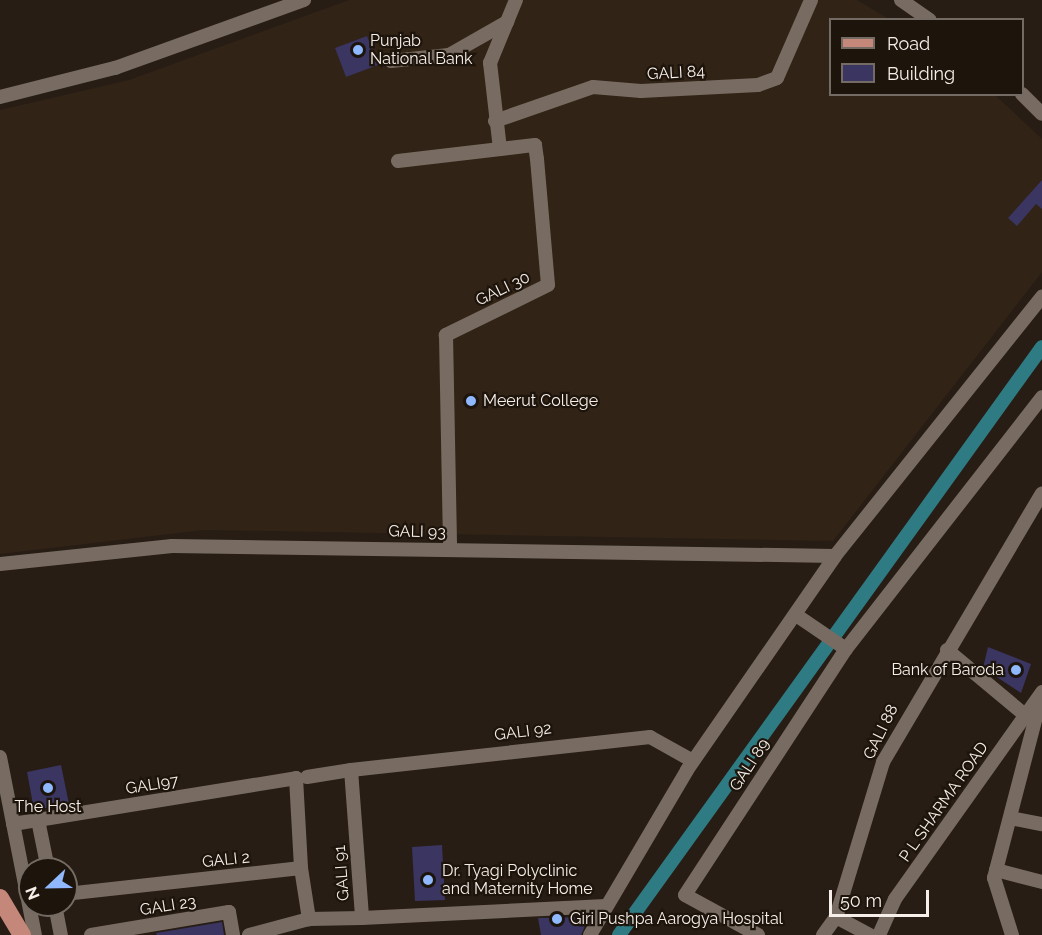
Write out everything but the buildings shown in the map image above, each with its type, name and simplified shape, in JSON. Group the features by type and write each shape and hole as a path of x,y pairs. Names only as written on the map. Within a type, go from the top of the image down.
{"main road":[{"path":"0,898 22,935"}],"street":[{"path":"0,97 115,68 304,0"},
{"path":"500,149 490,63 516,0"},
{"name":"GALI 84","path":"495,121 593,87 641,92 758,85 777,78 811,0"},
{"path":"901,0 927,18"},
{"path":"391,61 449,55 507,22"},
{"path":"1024,96 1042,114"},
{"name":"GALI 30","path":"398,161 535,145 548,285 446,335 450,549"},
{"path":"595,933 606,906 693,761 835,556 1042,297"},
{"path":"796,615 846,649 1042,397"},
{"name":"GALI 88","path":"823,935 836,917 883,762 947,650 1042,493"},
{"name":"GALI 93","path":"0,564 172,546 835,556"},
{"name":"GALI 89","path":"741,931 685,895 846,649"},
{"path":"947,650 1035,714"},
{"path":"1012,935 996,870 1042,694"},
{"name":"P L SHARMA ROAD","path":"879,935 895,899 1035,714"},
{"name":"GALI 92","path":"351,770 650,736 693,761"},
{"path":"0,758 35,935"},
{"path":"315,921 301,868 301,778 351,770"},
{"name":"GALI 91","path":"351,770 362,918 606,906"},
{"name":"GALI97","path":"13,824 301,778"},
{"path":"1010,818 1042,824"},
{"path":"38,820 46,857"},
{"name":"GALI 2","path":"78,893 301,868"},
{"path":"996,870 1042,882"},
{"name":"GALI 23","path":"91,935 229,912 233,935"},
{"path":"57,917 61,935"},
{"path":"836,917 870,935"},
{"path":"249,935 315,921 362,918"},
{"path":"741,931 758,935"}],"shaded area":[{"name":"Meerut College","path":"349,0 857,0 887,18 829,18 829,96 996,96 1042,139 1042,272 833,541 204,530 0,554 0,110 129,80"}],"waterway":[{"path":"619,935 1042,347"}],"place":[{"name":"Punjab National Bank","path":"358,50"},
{"name":"Meerut College","path":"471,401"},
{"name":"Bank of Baroda","path":"1016,670"},
{"name":"The Host","path":"48,788"},
{"name":"Dr. Tyagi Polyclinic and Maternity Home","path":"428,880"},
{"name":"Giri Pushpa Aarogya Hospital","path":"557,919"}]}
